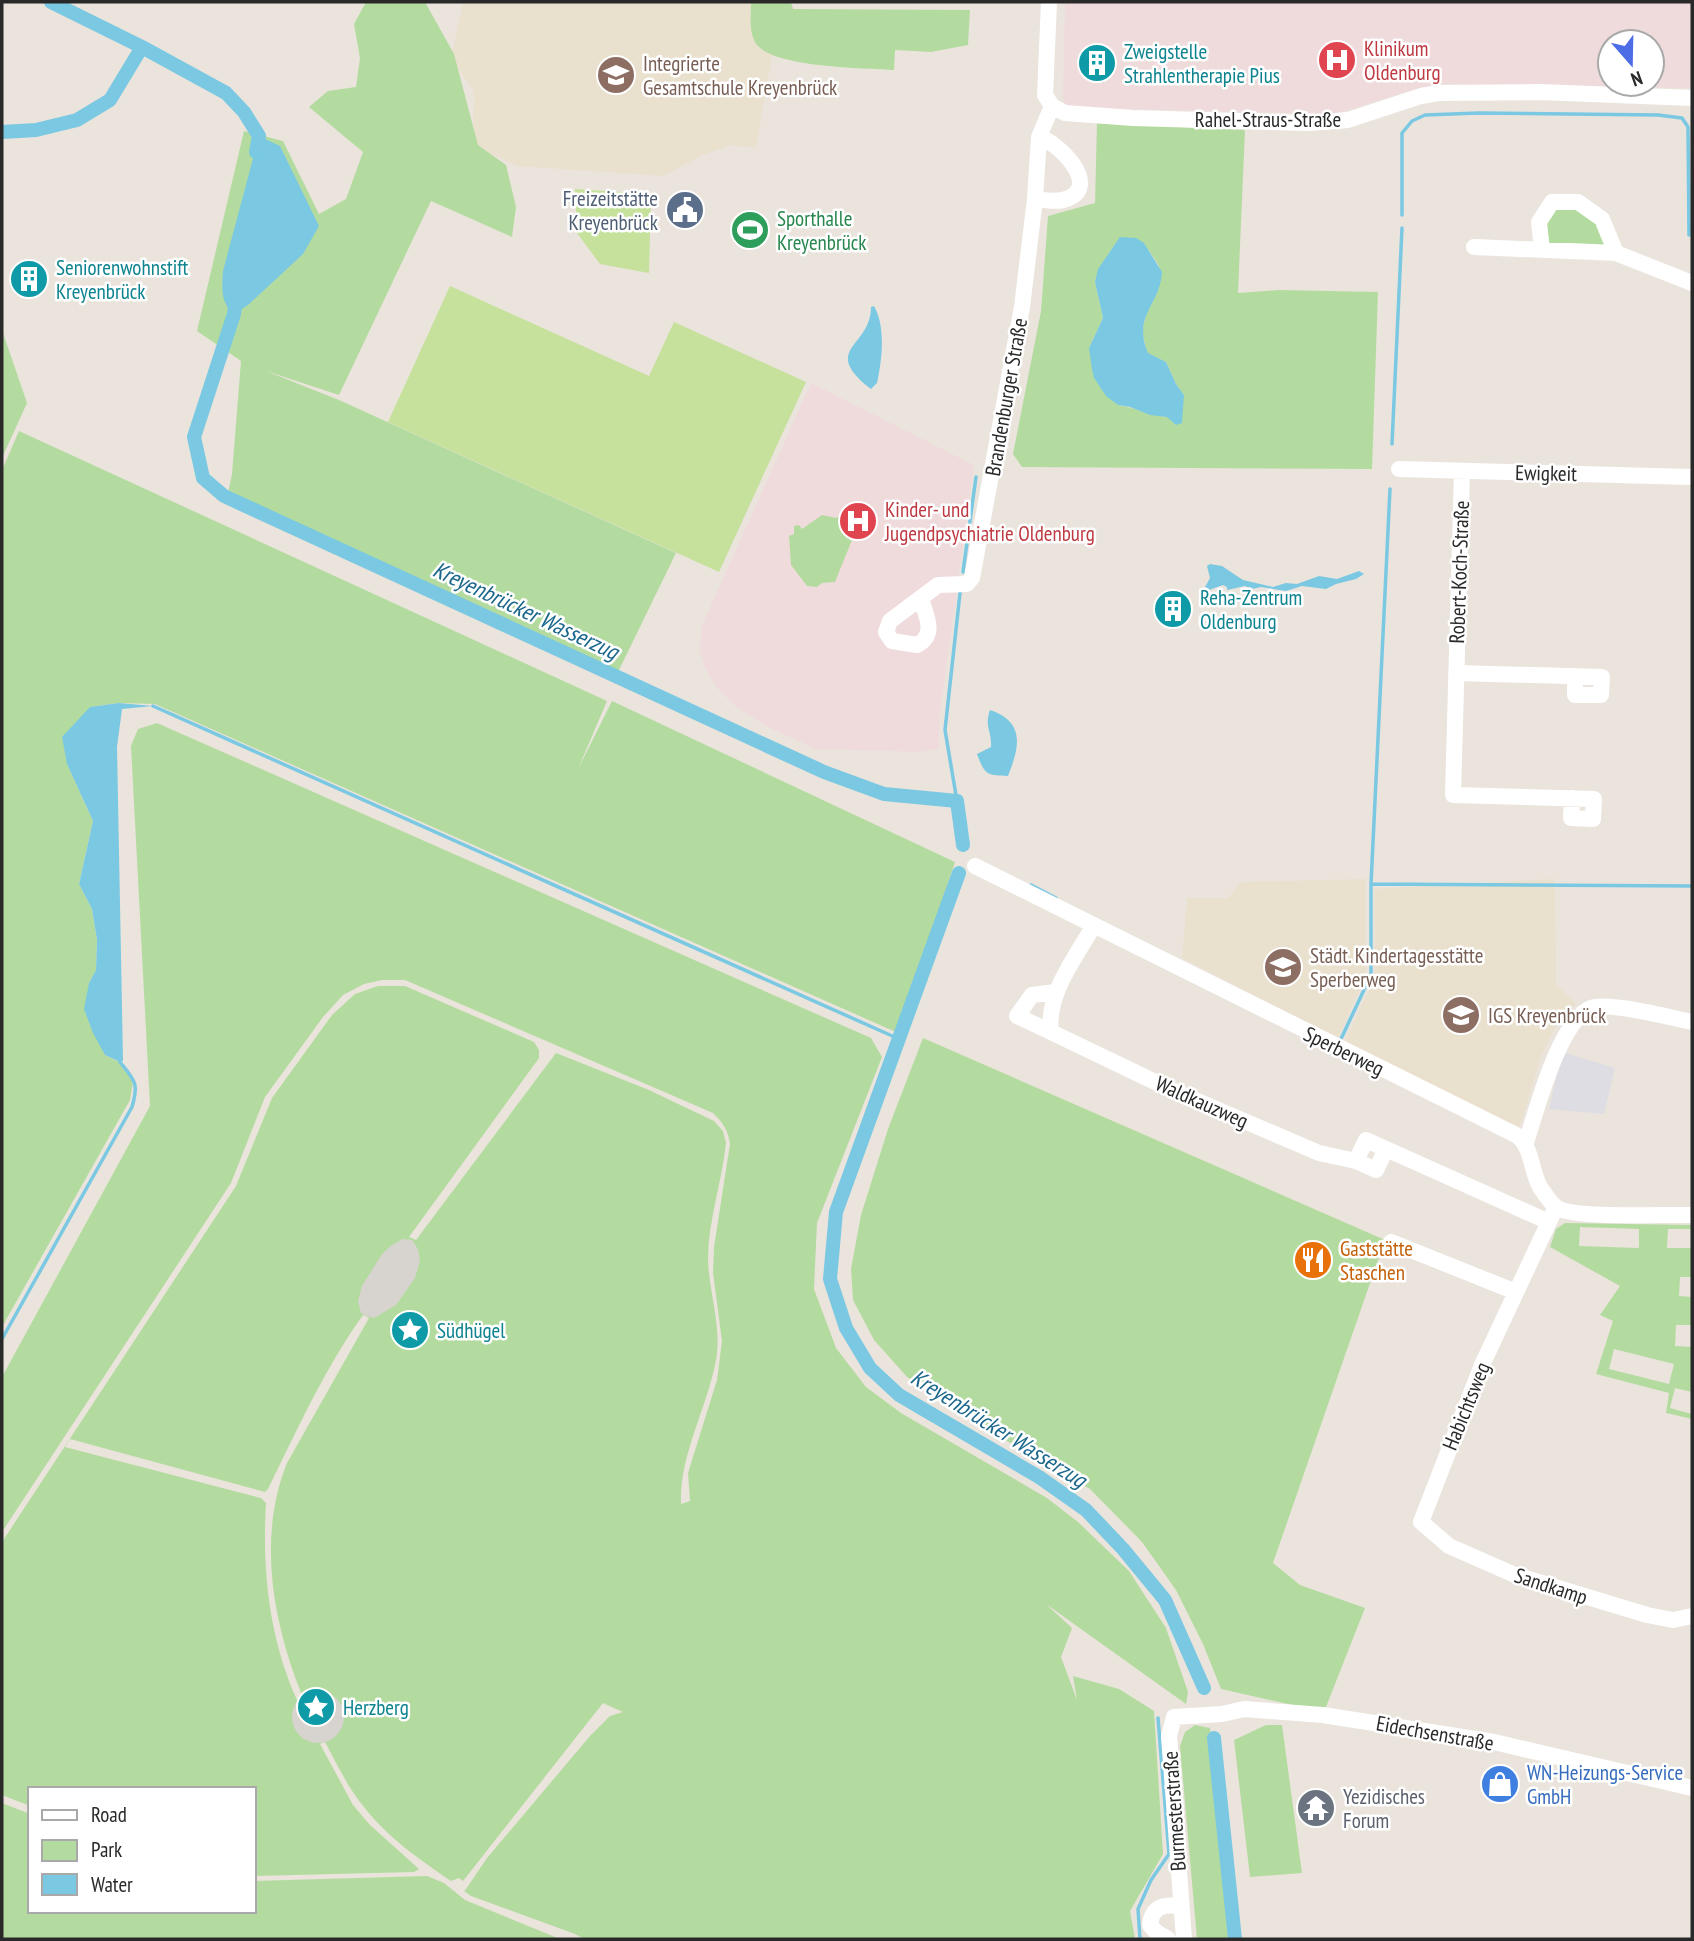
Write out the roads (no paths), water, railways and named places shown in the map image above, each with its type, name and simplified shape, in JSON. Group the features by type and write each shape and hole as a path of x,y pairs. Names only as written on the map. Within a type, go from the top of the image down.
{"street":[{"path":"1049,2 1045,95 1052,106"},
{"name":"Rahel-Straus-Straße","path":"1052,106 1065,113 1114,117 1309,123 1348,120 1437,93 1540,92 1692,98"},
{"name":"Brandenburger Straße","path":"921,599 938,585 967,584 972,578 1022,307 1035,199 1039,137 1052,106"},
{"path":"1035,199 1070,198 1077,192 1080,183 1079,173 1070,160 1049,139 1039,137"},
{"path":"1542,250 1539,222 1552,202 1577,202 1602,219 1616,253"},
{"path":"1474,247 1616,253 1692,283"},
{"name":"Ewigkeit","path":"1399,469 1692,477"},
{"name":"Robert-Koch-Straße","path":"1462,471 1452,795 1572,798"},
{"name":"Robert-Koch-Straße","path":"1456,673 1575,677"},
{"name":"Sperberweg","path":"975,866 1526,1142"},
{"path":"1051,1032 1050,1021 1056,992 1094,925"},
{"name":"Waldkauzweg","path":"1056,992 1032,995 1017,1016 1174,1091 1319,1153 1356,1161 1366,1140 1553,1215"},
{"path":"1692,1022 1614,1007 1592,1007 1573,1021 1561,1042 1526,1142 1534,1174 1553,1215 1692,1215"},
{"name":"Habichtsweg","path":"1421,1522 1482,1365 1553,1215"},
{"path":"1391,1242 1516,1292"},
{"name":"Sandkamp","path":"1421,1522 1449,1546 1515,1574 1647,1615 1673,1620 1692,1616"},
{"name":"Eidechsenstraße","path":"1174,1717 1222,1714 1244,1709 1323,1715 1494,1742 1692,1788"},
{"name":"Burmesterstraße","path":"1174,1717 1169,1735 1184,1939"},
{"path":"1168,1939 1150,1925 1151,1915 1156,1908 1166,1905 1180,1906"}],"water":[{"path":"259,136 280,146 319,226 303,254 248,305 234,314 224,300 223,271"},
{"path":"1120,237 1136,238 1144,243 1162,272 1157,294 1145,320 1144,340 1148,353 1166,362 1184,395 1182,423 1176,425 1167,417 1150,415 1118,405 1106,396 1094,378 1089,348 1103,318 1095,282 1098,269"},
{"path":"874,306 878,314 882,344 877,383 871,389 849,365 848,356 864,331 871,307"},
{"path":"1207,566 1222,566 1243,580 1273,587 1286,583 1297,584 1319,576 1337,579 1359,571 1364,574 1326,589 1302,586 1286,591 1261,587 1252,589 1245,586 1227,590 1223,585 1209,590 1205,587 1210,578"},
{"path":"119,703 153,706 122,709 117,747 123,1061 120,1062 105,1055 84,1009 89,983 96,970 97,940 92,909 79,884 93,821 67,764 62,737 90,707"},
{"path":"990,710 1009,721 1017,736 1015,755 1008,776 987,772 977,754 991,747 988,721"}],"waterway":[{"path":"51,2 226,93 244,112 259,136 256,152"},
{"path":"2,132 36,130 77,120 110,100 142,47"},
{"path":"1402,215 1402,133 1412,121 1425,115 1658,115 1682,118 1688,127 1689,235"},
{"path":"1392,444 1402,228"},
{"name":"Kreyenbrücker Wasserzug","path":"236,297 234,314 194,437 203,478 224,496 824,772 884,794 957,801 963,845"},
{"path":"963,572 976,477"},
{"path":"1371,884 1390,489"},
{"path":"957,801 945,730 960,593"},
{"path":"153,706 899,1039"},
{"name":"Kreyenbrücker Wasserzug","path":"959,873 836,1212 830,1279 846,1328 870,1368 899,1395 1039,1477 1086,1510 1123,1549 1165,1600 1204,1688"},
{"path":"1340,1041 1371,975 1371,884 1692,886"},
{"path":"1031,885 1056,898"},
{"path":"2,1339 132,1107 134,1083 120,1062"},
{"path":"1140,1939 1138,1909 1151,1880 1169,1854 1158,1718"},
{"name":"Kreyenbrücker Wasserzug","path":"1214,1738 1235,1939"}],"place":[{"name":"Klinikum Oldenburg","path":"1337,60"},
{"name":"Zweigstelle Strahlentherapie Pius","path":"1097,63"},
{"name":"Integrierte Gesamtschule Kreyenbrück","path":"616,75"},
{"name":"Freizeitstätte Kreyenbrück","path":"685,210"},
{"name":"Sporthalle Kreyenbrück","path":"750,230"},
{"name":"Seniorenwohnstift Kreyenbrück","path":"29,279"},
{"name":"Kinder- und Jugendpsychiatrie Oldenburg","path":"858,521"},
{"name":"Reha-Zentrum Oldenburg","path":"1173,609"},
{"name":"Städt. Kindertagesstätte Sperberweg","path":"1283,967"},
{"name":"IGS Kreyenbrück","path":"1461,1015"},
{"name":"Gaststätte Staschen","path":"1313,1260"},
{"name":"Südhügel","path":"410,1330"},
{"name":"Herzberg","path":"316,1707"},
{"name":"WN-Heizungs-Service GmbH","path":"1500,1784"},
{"name":"Yezidisches Forum","path":"1316,1808"}]}
